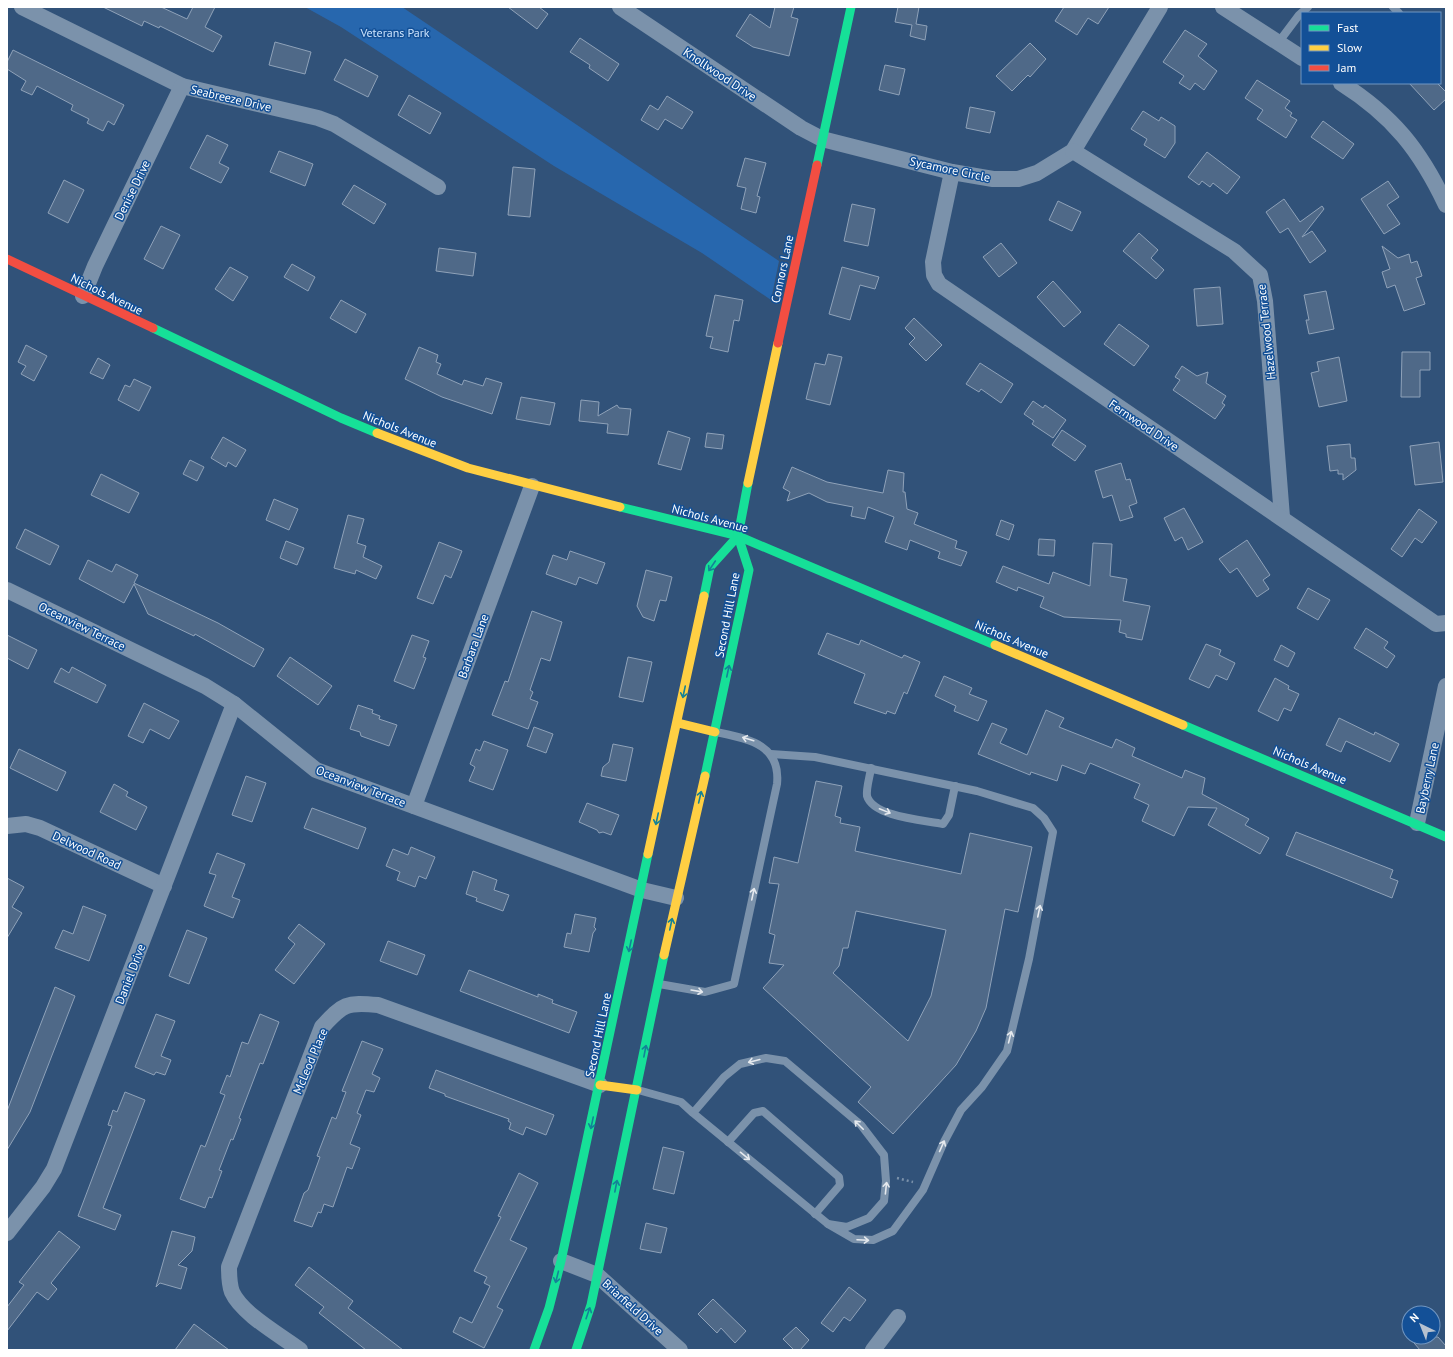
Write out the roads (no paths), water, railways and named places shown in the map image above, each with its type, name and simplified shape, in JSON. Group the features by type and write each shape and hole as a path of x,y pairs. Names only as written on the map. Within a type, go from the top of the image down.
{"street":[{"name":"Seabreeze Drive","path":"22,7 182,86 318,118 334,124 438,187"},
{"name":"Knollwood Drive","path":"620,7 801,128 822,139"},
{"name":"Connors Lane","path":"738,536 851,7"},
{"name":"Sycamore Circle","path":"822,139 952,172 993,179 1018,179 1037,173 1073,151 1160,7"},
{"path":"1223,7 1301,57"},
{"path":"1347,84 1384,116 1416,150 1433,178 1446,205"},
{"name":"Denise Drive","path":"83,296 95,266 182,86"},
{"name":"Hazelwood Terrace","path":"1073,151 1234,251 1260,275 1265,302 1282,517"},
{"name":"Fernwood Drive","path":"952,172 933,262 934,274 939,284 1282,517 1436,624 1446,623"},
{"name":"Nichols Avenue","path":"7,259 341,418 448,460 532,486 738,536 1417,823 1446,837"},
{"name":"Barbara Lane","path":"414,806 532,486"},
{"name":"Second Hill Lane","path":"534,1350 549,1308 561,1261 678,723 710,567 738,536 749,570 715,732 676,898 598,1275 591,1305 576,1350"},
{"name":"Oceanview Terrace","path":"7,590 206,686 234,704 316,770 642,890 676,898"},
{"name":"Bayberry Lane","path":"1417,823 1446,686"},
{"name":"Daniel Drive","path":"7,1234 43,1187 54,1169 234,704"},
{"path":"678,723 715,732"},
{"name":"Delwood Road","path":"7,826 26,824 40,828 164,886"},
{"name":"McLeod Place","path":"300,1350 249,1312 240,1302 230,1286 229,1268 322,1027 336,1011 354,1002 378,1005 600,1085"},
{"path":"600,1085 637,1090"},
{"name":"Briarfield Drive","path":"561,1261 598,1275 680,1350"},
{"path":"873,1350 898,1317"}],"lane":[{"path":"1278,43 1301,13"},
{"path":"658,984 705,992 734,984 777,784 778,770 771,754 754,742 715,732"},
{"path":"637,1090 681,1102 828,1224 854,1239 873,1240 893,1231 923,1190 944,1142 961,1110 982,1087 1007,1051 1029,959 1053,832 1044,818 1033,808 977,791 815,757 771,754"},
{"path":"871,768 867,795 871,804 886,813 942,824 950,815 955,786"},
{"path":"693,1113 724,1077 740,1064 766,1058 786,1060 861,1125 884,1155 886,1173 884,1201 869,1218 848,1227 828,1224"},
{"path":"728,1142 754,1113 763,1111 839,1177 840,1185 815,1214"}],"park label":[{"name":"Veterans Park","path":"395,32"}]}
